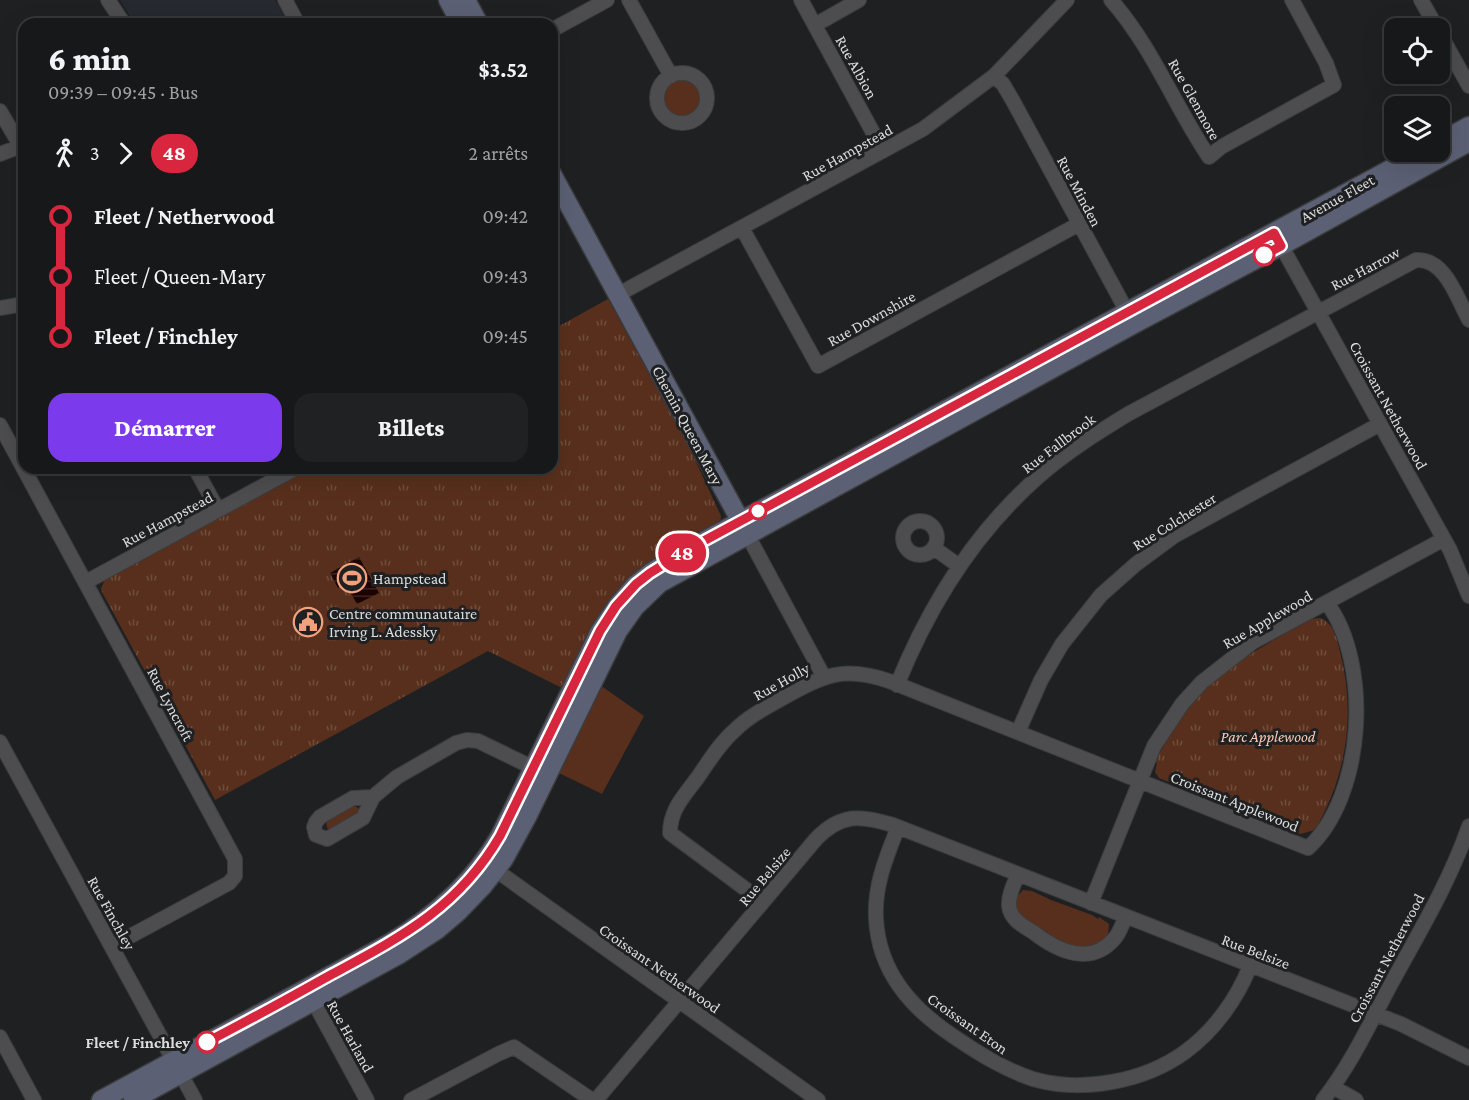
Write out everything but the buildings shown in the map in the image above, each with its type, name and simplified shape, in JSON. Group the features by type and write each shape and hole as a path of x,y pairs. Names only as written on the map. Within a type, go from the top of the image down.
{"main road":[{"path":"448,0 458,18"},
{"path":"466,0 476,18"},
{"path":"1450,140 1469,126"},
{"path":"1450,144 1469,142"},
{"name":"Avenue Fleet","path":"1278,240 1406,162"},
{"name":"Avenue Fleet","path":"101,1100 177,1067 310,995 417,926 490,866 500,836 541,771 600,631 621,601 650,573 744,528 1278,240 1413,162"},
{"name":"Chemin Queen Mary","path":"558,185 744,528"},
{"name":"Avenue Fleet","path":"133,1100 177,1067"}],"street":[{"path":"108,0 120,18"},
{"path":"285,0 295,18"},
{"path":"558,27 607,0"},
{"path":"629,0 671,76"},
{"name":"Rue Albion","path":"801,0 884,151"},
{"path":"815,25 859,0"},
{"name":"Rue Hampstead","path":"617,295 884,151 939,118 994,76 1067,0"},
{"name":"Rue Glenmore","path":"1111,0 1144,41 1195,136 1209,157 1221,147 1334,85 1326,63 1292,0"},
{"path":"1421,0 1431,18"},
{"path":"1450,52 1469,86"},
{"name":"Rue Minden","path":"994,76 1003,84 1013,101 1130,318"},
{"path":"0,111 18,142"},
{"path":"0,154 18,150"},
{"name":"Rue Downshire","path":"742,228 818,366 1079,224"},
{"name":"Croissant Netherwood","path":"1278,240 1444,539 1469,596"},
{"name":"Rue Harrow","path":"1319,311 1408,263 1422,260 1429,261 1439,268 1469,320"},
{"path":"0,308 18,305"},
{"name":"Rue Fallbrook","path":"897,685 924,624 959,566 979,539 1039,476 1085,441 1128,414 1319,311"},
{"name":"Rue Colchester","path":"1018,732 1041,680 1062,644 1091,607 1127,571 1174,536 1380,424"},
{"name":"Rue Lyncroft","path":"0,425 18,458"},
{"name":"Rue Lyncroft","path":"27,474 232,852 237,868 235,876 229,883 112,946"},
{"path":"198,474 218,510"},
{"name":"Rue Hampstead","path":"86,582 285,474"},
{"name":"Chemin Queen Mary","path":"744,528 824,677"},
{"name":"Rue Applewood","path":"1091,903 1154,746 1182,704 1202,682 1253,642 1444,539"},
{"path":"934,548 959,566"},
{"name":"Croissant Applewood","path":"1140,781 1308,848 1318,839 1332,818 1348,775 1353,750 1356,709 1353,675 1346,645 1336,615 1327,603"},
{"name":"Rue Holly","path":"764,902 670,833 670,820 677,806 734,730 763,709 824,677 836,674 863,675 897,685 1140,781"},
{"path":"373,797 397,777 456,743 467,740 488,744 541,771"},
{"name":"Rue Finchley","path":"0,742 195,1100"},
{"name":"Rue Belsize","path":"594,1100 816,839 833,825 847,819 862,818 876,819 897,827 1419,1032 1469,1058"},
{"name":"Croissant Netherwood","path":"1323,1100 1375,1015 1452,870 1469,826"},
{"name":"Croissant Eton","path":"897,827 884,861 876,896 878,937 891,975 917,1009 942,1029 986,1058 1015,1072 1052,1083 1086,1085 1127,1078 1160,1066 1186,1052 1213,1026 1243,985 1250,966"},
{"name":"Croissant Netherwood","path":"490,866 818,1100"},
{"path":"1018,874 1010,898 1011,913 1016,920 1044,941 1066,952 1088,954 1098,951 1114,938 1126,917"},
{"name":"Rue Harland","path":"310,995 367,1100"},
{"path":"0,1037 34,1100"},
{"path":"411,1100 498,1053 514,1047 594,1100"},
{"path":"1333,1087 1356,1100"}],"shaded area":[{"path":"120,0 275,0 286,18 131,18"},
{"name":"Hampstead","path":"359,557 379,593 357,604 345,583 338,588 330,573"}],"green space":[{"path":"683,80 696,86 702,99 696,112 683,118 670,112 664,99 670,86"},
{"path":"608,299 691,451 721,516 720,523 646,565 564,689 488,651 215,800 102,592 105,579 298,474 558,474 558,327"},
{"name":"Parc Applewood","path":"1320,618 1332,628 1338,642 1345,675 1348,721 1346,743 1335,787 1315,830 1300,834 1159,778 1155,772 1157,763 1155,762 1170,735 1202,693 1220,676 1261,648 1312,619"},
{"path":"600,685 644,716 602,794 559,773"},
{"path":"353,804 359,809 356,815 333,830 327,828 326,821"},
{"path":"1023,890 1032,891 1098,919 1099,917 1109,924 1108,936 1098,944 1086,947 1074,946 1048,936 1017,912 1015,899"}],"bus line":[{"name":"48","path":"207,1042 390,943 417,926 453,897 484,862 500,836 600,631 616,606 636,584 650,573 687,550 1274,233 1281,246 1264,255"}],"place":[{"name":"Hampstead","path":"352,578"},
{"name":"Centre communautaire Irving L. Adessky","path":"308,622"},
{"name":"Fleet / Finchley","path":"207,1042"}]}
